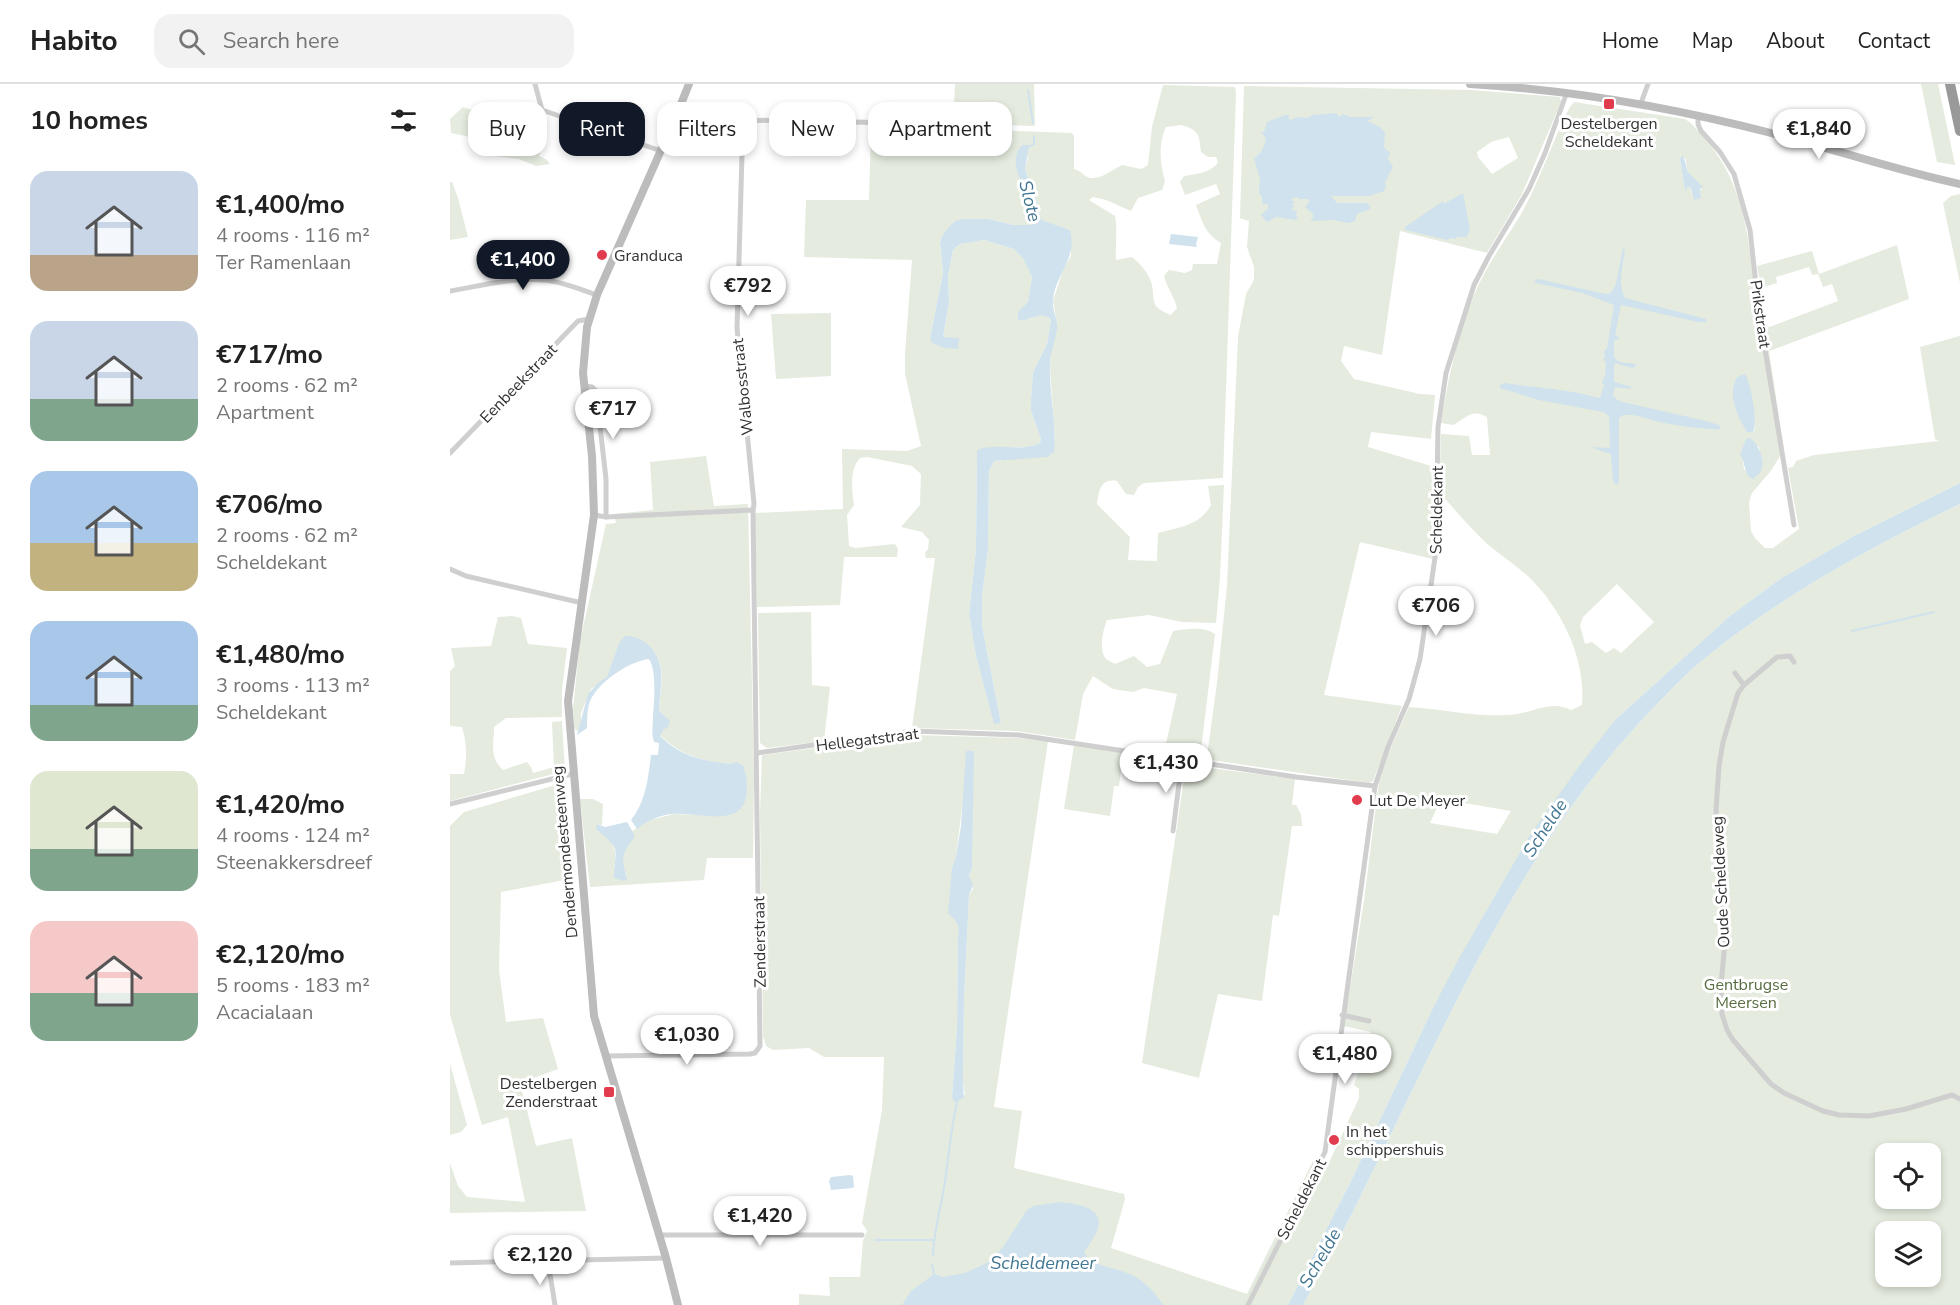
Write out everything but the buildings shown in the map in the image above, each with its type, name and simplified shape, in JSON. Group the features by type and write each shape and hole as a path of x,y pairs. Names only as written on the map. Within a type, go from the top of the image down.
{"highway":[{"path":"1950,84 1960,131"}],"main road":[{"path":"1470,84 1512,85 1567,92 1698,115 1960,184"},
{"name":"Dendermondesteenweg","path":"683,102 689,86"},
{"name":"Dendermondesteenweg","path":"659,156 588,319 583,360 592,456 594,515 567,701 594,1016 678,1305"}],"street":[{"path":"535,84 542,110 657,150"},
{"path":"1641,104 1648,84"},
{"name":"Scheldekant","path":"1248,1305 1325,1152 1375,786 1408,699 1420,659 1435,564 1438,427 1446,374 1474,285 1529,189 1567,92"},
{"name":"Prikstraat","path":"1698,115 1701,130 1720,152 1734,174 1750,230 1759,313 1794,525"},
{"path":"757,120 868,122"},
{"name":"Walbosstraat","path":"742,156 737,328 753,510"},
{"path":"450,291 542,279 560,282 597,295"},
{"name":"Eenbeekstraat","path":"450,453 578,321 588,319"},
{"name":"Dendermondesteenweg","path":"585,386 592,387 596,391 606,479 606,517"},
{"path":"594,515 606,517 753,510 757,753"},
{"path":"450,569 466,576 582,603"},
{"name":"Oude Scheldeweg","path":"1794,662 1790,656 1778,657 1744,685 1738,693 1723,742 1716,810 1725,942 1721,985 1722,1014 1727,1030 1771,1084 1784,1093 1822,1111 1839,1115 1869,1116 1906,1109 1952,1095 1960,1099"},
{"path":"1735,673 1744,685"},
{"name":"Hellegatstraat","path":"757,753 913,731 1019,735 1375,786"},
{"name":"Zenderstraat","path":"606,1056 750,1054 759,1050 757,753"},
{"path":"1173,831 1182,760"},
{"path":"450,804 572,774"},
{"path":"1342,1015 1369,1021"},
{"path":"658,1235 862,1235"},
{"path":"450,1263 666,1258"},
{"path":"548,1262 555,1305"}],"green space":[{"path":"955,84 1034,84 1035,126 1012,125 1012,102 954,102"},
{"path":"1921,84 1938,84 1955,165 1937,162"},
{"path":"1163,85 1235,87 1223,478 1144,483 1138,487 1134,495 1126,494 1117,481 1111,481 1101,487 1097,504 1130,537 1128,560 1157,561 1158,533 1195,522 1211,505 1208,486 1224,485 1216,623 1182,622 1149,615 1107,620 1102,640 1102,651 1107,660 1115,664 1134,656 1147,667 1160,664 1173,631 1200,629 1215,634 1201,750 1197,758 1164,753 1177,694 1144,688 1133,692 1113,689 1093,676 1083,694 1075,740 1017,731 912,728 935,558 926,558 925,553 929,540 922,532 901,527 920,505 921,474 912,466 867,457 860,458 853,474 854,505 847,515 849,546 855,548 895,544 898,549 897,557 844,557 840,605 757,607 755,513 843,509 842,449 907,451 921,446 905,374 912,260 804,257 806,200 869,200 870,156 1012,156 1012,131 1072,133 1074,136 1074,169 1090,178 1103,176 1122,165 1141,169 1148,165 1152,127","holes":["1181,125 1191,129 1199,137 1201,152 1208,157 1216,157 1218,162 1207,171 1184,176 1180,182 1185,195 1216,184 1220,194 1196,205 1202,222 1221,243 1217,264 1193,264 1192,270 1185,273 1169,270 1164,276 1177,308 1171,315 1155,304 1151,281 1138,262 1132,257 1116,260 1115,216 1089,200 1093,197 1106,200 1131,211 1138,198 1162,190 1165,181 1161,154 1163,133 1166,127","1029,153 1025,170 1035,194 1041,221 1070,230 1071,256 1063,270 1053,301 1057,324 1050,367 1055,439 1001,461 994,461 989,471 988,550 982,596 982,626 1001,723 994,723 976,656 969,614 976,549 977,451 992,447 1032,446 1040,443 1041,439 1031,411 1033,372 1047,344 1051,320 1041,315 1029,319 1028,302 1032,277 1024,258 1014,249 984,240 960,244 953,250 948,277 949,302 943,337 949,339 930,338 943,273 940,243 942,236 955,221 989,219 1013,225 1031,225 1032,210 1019,176"]},
{"path":"1244,86 1471,90 1560,97 1561,102 1522,194 1487,253 1400,231 1382,355 1344,346 1341,361 1354,379 1420,394 1435,395 1431,439 1371,432 1368,447 1431,466 1434,514 1433,559 1360,542 1324,695 1402,706 1373,781 1369,783 1211,760 1207,756 1227,586 1238,337 1246,294 1254,280 1254,267 1247,247 1249,221 1240,218","holes":["1509,137 1518,158 1492,174 1478,157 1477,152 1491,142"]},
{"path":"1574,102 1685,119 1700,133 1720,158 1732,181 1740,204 1750,254 1759,331 1838,301 1832,284 1823,287 1818,274 1812,275 1809,267 1776,277 1777,283 1761,288 1757,266 1812,251 1819,274 1897,245 1909,299 1769,351 1784,450 1770,472 1752,493 1749,502 1751,531 1765,548 1773,548 1799,529 1788,468 1793,467 1796,461 1814,455 1939,441 1935,439 1920,347 1960,336 1960,483 1854,536 1780,579 1730,616 1615,720 1505,880 1483,917 1432,1010 1352,1179 1288,1305 799,1305 799,1294 830,1296 829,1277 860,1277 863,1241 867,1231 862,1223 882,1110 884,1057 824,1057 809,1048 773,1050 766,1046 763,1036 760,813 762,755 914,735 1048,741 994,1107 1022,1111 1014,1168 1124,1194 1125,1199 1111,1248 1247,1294 1313,1161 1327,1167 1359,1098 1359,1089 1354,1085 1371,1032 1344,1026 1364,901 1379,781 1388,754 1409,707 1477,715 1504,715 1551,706 1571,710 1582,705 1580,670 1576,653 1562,620 1552,605 1530,578 1483,540 1440,493 1446,484 1440,468 1441,434 1469,436 1472,455 1490,455 1487,417 1477,413 1453,425 1441,423 1454,358 1468,310 1479,284 1520,216","holes":["1685,158 1688,172 1702,187 1700,192 1692,194 1691,188 1688,187 1685,190 1680,159","1733,401 1752,418 1755,426 1754,432 1747,432","1746,439 1759,447 1762,468 1744,470 1742,451","1617,584 1654,622 1621,653 1614,648 1606,653 1592,642 1585,644 1580,626 1583,617","973,751 972,868 969,877 973,889 969,895 964,999 963,1082 965,1095 952,1097 960,929 952,868 956,856 964,792","1441,799 1511,811 1497,834 1430,823"]},
{"path":"463,107 468,109 468,137 451,133 450,119"},
{"path":"494,156 539,156 550,164 536,166 519,159"},
{"path":"450,182 458,198 468,237 450,240"},
{"path":"1960,194 1960,283 1943,203 1951,196"},
{"path":"831,313 831,376 776,379 771,314"},
{"path":"706,456 714,506 748,504 754,779 753,858 707,858 704,880 590,887 580,799 593,799 603,804 602,825 597,824 598,831 603,833 613,845 614,867 627,876 623,859 634,834 632,831 650,820 674,814 717,816 736,762 708,761 693,756 672,746 660,735 666,717 659,710 661,671 653,650 619,643 607,678 591,689 581,713 581,728 577,731 574,727 573,709 580,641 606,524 616,523 614,514 653,510 650,462"},
{"name":"Gentbrugse Meersen","path":"1960,504 1960,1305 1303,1305 1350,1217 1459,995 1529,871 1568,812 1610,756 1692,669 1787,599 1855,558"},
{"path":"811,612 812,685 830,687 824,741 767,748 760,743 758,613"},
{"path":"498,617 521,618 528,644 567,648 562,690 562,717 506,718 494,727 494,755 503,770 527,762 533,773 554,767 552,722 562,721 565,771 450,801 450,774 464,774 466,756 462,727 450,726 450,671 455,666 451,648 491,646"},
{"path":"1074,745 1123,753 1119,786 1114,786 1110,816 1064,809"},
{"path":"1186,765 1295,779 1292,805 1296,805 1301,814 1302,826 1292,826 1279,916 1273,915 1262,1001 1218,994 1199,1078 1142,1063"},
{"path":"566,782 575,878 501,892 499,970 506,1022 543,1018 558,1069 520,1083 536,1146 572,1138 586,1211 450,1213 450,1163 458,1186 467,1197 525,1202 508,1117 482,1125 450,1015 450,826 464,812"},
{"path":"450,1064 467,1125 461,1132 450,1135"}],"water":[{"path":"1337,113 1339,117 1343,114 1350,117 1374,117 1367,121 1380,127 1385,133 1384,147 1390,152 1388,159 1393,167 1385,182 1384,191 1369,196 1331,196 1337,203 1366,203 1370,206 1370,209 1357,214 1355,221 1348,223 1333,220 1310,221 1313,214 1305,207 1310,201 1297,197 1291,199 1295,203 1291,204 1294,206 1291,211 1297,210 1298,218 1295,220 1276,217 1267,222 1261,215 1268,209 1268,205 1262,203 1259,193 1260,179 1254,158 1263,147 1266,138 1261,132 1264,132 1267,122 1285,115 1290,115 1288,117 1290,120"},
{"path":"1022,145 1029,145 1025,170 1035,194 1041,220 1070,230 1072,240 1069,258 1053,300 1057,323 1050,364 1054,452 1047,457 994,461 989,471 988,550 982,596 982,626 1001,723 994,724 976,656 969,614 976,549 977,450 992,447 1032,446 1040,443 1041,439 1031,411 1033,372 1047,344 1051,320 1039,316 1018,320 1018,312 1028,302 1032,277 1023,258 1014,249 984,240 960,244 953,250 948,277 949,302 943,337 959,338 958,349 944,348 932,343 930,338 943,273 940,243 948,228 955,221 963,219 989,219 1013,225 1031,225 1030,204 1016,164 1017,154"},
{"path":"1683,155 1688,172 1703,187 1700,189 1701,198 1694,200 1691,188 1688,187 1685,191 1680,159"},
{"path":"1463,193 1470,229 1467,237 1448,240 1405,230 1405,227 1443,201 1444,204"},
{"path":"1171,234 1198,237 1197,247 1169,244"},
{"path":"1623,248 1625,250 1621,280 1625,298 1706,319 1707,322 1621,305 1615,335 1620,338 1614,341 1614,357 1616,360 1637,365 1633,368 1614,363 1614,382 1632,387 1630,389 1615,387 1613,395 1617,400 1623,402 1706,421 1719,425 1721,429 1688,427 1623,415 1619,418 1619,482 1616,485 1613,481 1611,454 1590,447 1609,448 1609,416 1603,412 1539,400 1500,388 1500,385 1504,383 1552,389 1600,398 1605,376 1604,351 1607,349 1614,305 1582,293 1534,281 1538,279 1606,294 1611,293 1616,284"},
{"path":"1745,374 1753,403 1755,421 1753,432 1747,432 1733,398 1737,377"},
{"path":"1750,438 1758,448 1763,462 1761,471 1753,479 1748,475 1740,454 1746,439"},
{"name":"Schelde","path":"1960,483 1960,504 1889,539 1821,578 1723,644 1683,677 1610,756 1568,812 1529,871 1493,933 1459,995 1350,1217 1303,1305 1288,1305 1458,960 1530,835 1615,720 1730,616 1780,579 1854,536"},
{"path":"625,636 631,636 644,642 658,658 661,674 659,710 670,721 660,736 672,746 693,757 724,763 736,762 743,765 747,781 746,797 742,807 735,813 726,816 671,814 653,819 637,829 631,820 643,797 651,755 658,755 659,743 654,742 653,735 654,679 649,659 623,669 598,689 589,704 587,728 577,735 588,694 607,677 619,643"},
{"path":"966,751 974,751 972,868 969,876 973,885 969,895 964,999 964,1098 954,1102 952,1097 957,1027 959,928 948,913 952,868 961,826"},
{"path":"627,822 634,838 623,857 627,879 624,881 614,878 615,850 610,841 596,829 597,824 605,827"},
{"path":"853,1176 854,1187 831,1190 829,1181 831,1177"},
{"name":"Scheldemeer","path":"1060,1202 1086,1208 1097,1215 1099,1221 1096,1234 1084,1253 1088,1258 1098,1264 1138,1278 1152,1290 1163,1305 902,1305 911,1291 934,1274 942,1277 965,1273 989,1262 1003,1247 1027,1210 1033,1206"}],"waterway":[{"name":"Slote","path":"1028,90 1033,123"},
{"name":"Slote","path":"1027,148 1034,144 1034,136"},
{"path":"1852,631 1934,612"},
{"path":"933,1255 958,1099"},
{"path":"875,1240 934,1240"},
{"path":"932,1265 934,1274"}],"place":[{"name":"Destelbergen Scheldekant","path":"1609,104"},
{"name":"Granduca","path":"602,255"},
{"name":"Lut De Meyer","path":"1357,800"},
{"name":"Destelbergen Zenderstraat","path":"609,1092"},
{"name":"In het schippershuis","path":"1334,1140"}]}
